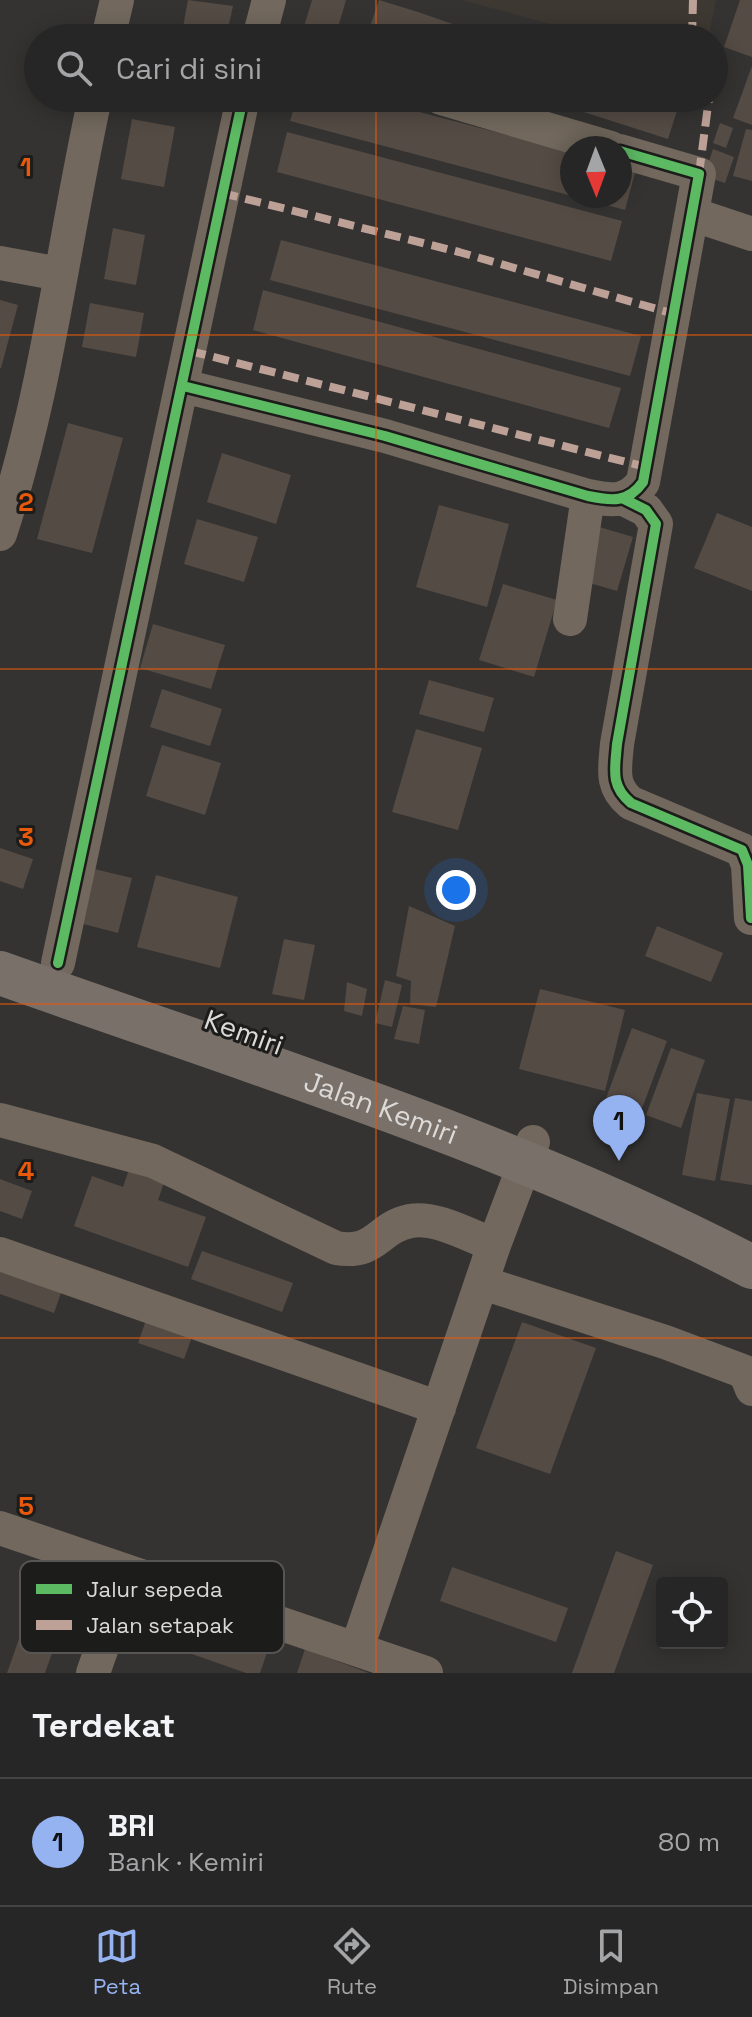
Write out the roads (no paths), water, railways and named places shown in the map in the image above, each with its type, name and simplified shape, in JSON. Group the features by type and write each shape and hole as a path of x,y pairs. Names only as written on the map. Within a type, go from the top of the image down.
{"highway":[{"name":"Kemiri","path":"0,942 528,1153 752,1236"},
{"name":"Jalan Kemiri","path":"0,973 528,1153 632,1210 752,1267"}],"street":[{"path":"111,24 117,0"},
{"path":"263,24 269,0"},
{"path":"0,534 35,411 92,112"},
{"path":"58,963 240,112"},
{"path":"489,112 570,136"},
{"path":"624,499 643,482 699,174 632,154"},
{"path":"692,214 752,234"},
{"path":"0,263 60,274"},
{"path":"183,386 385,436 588,496 624,499 646,510 656,524 617,744 614,776 617,791 631,803 742,850 748,865 751,918"},
{"path":"570,619 588,496"},
{"path":"0,1120 153,1161 336,1248 353,1251 370,1247 411,1221 430,1221 494,1245"},
{"path":"357,1648 528,1153"},
{"path":"0,1254 439,1408"},
{"path":"483,1283 750,1372"},
{"path":"0,1528 94,1561"},
{"path":"284,1624 426,1673"},
{"path":"93,1673 100,1653"}],"place":[{"name":"BRI","path":"619,1161"}]}
